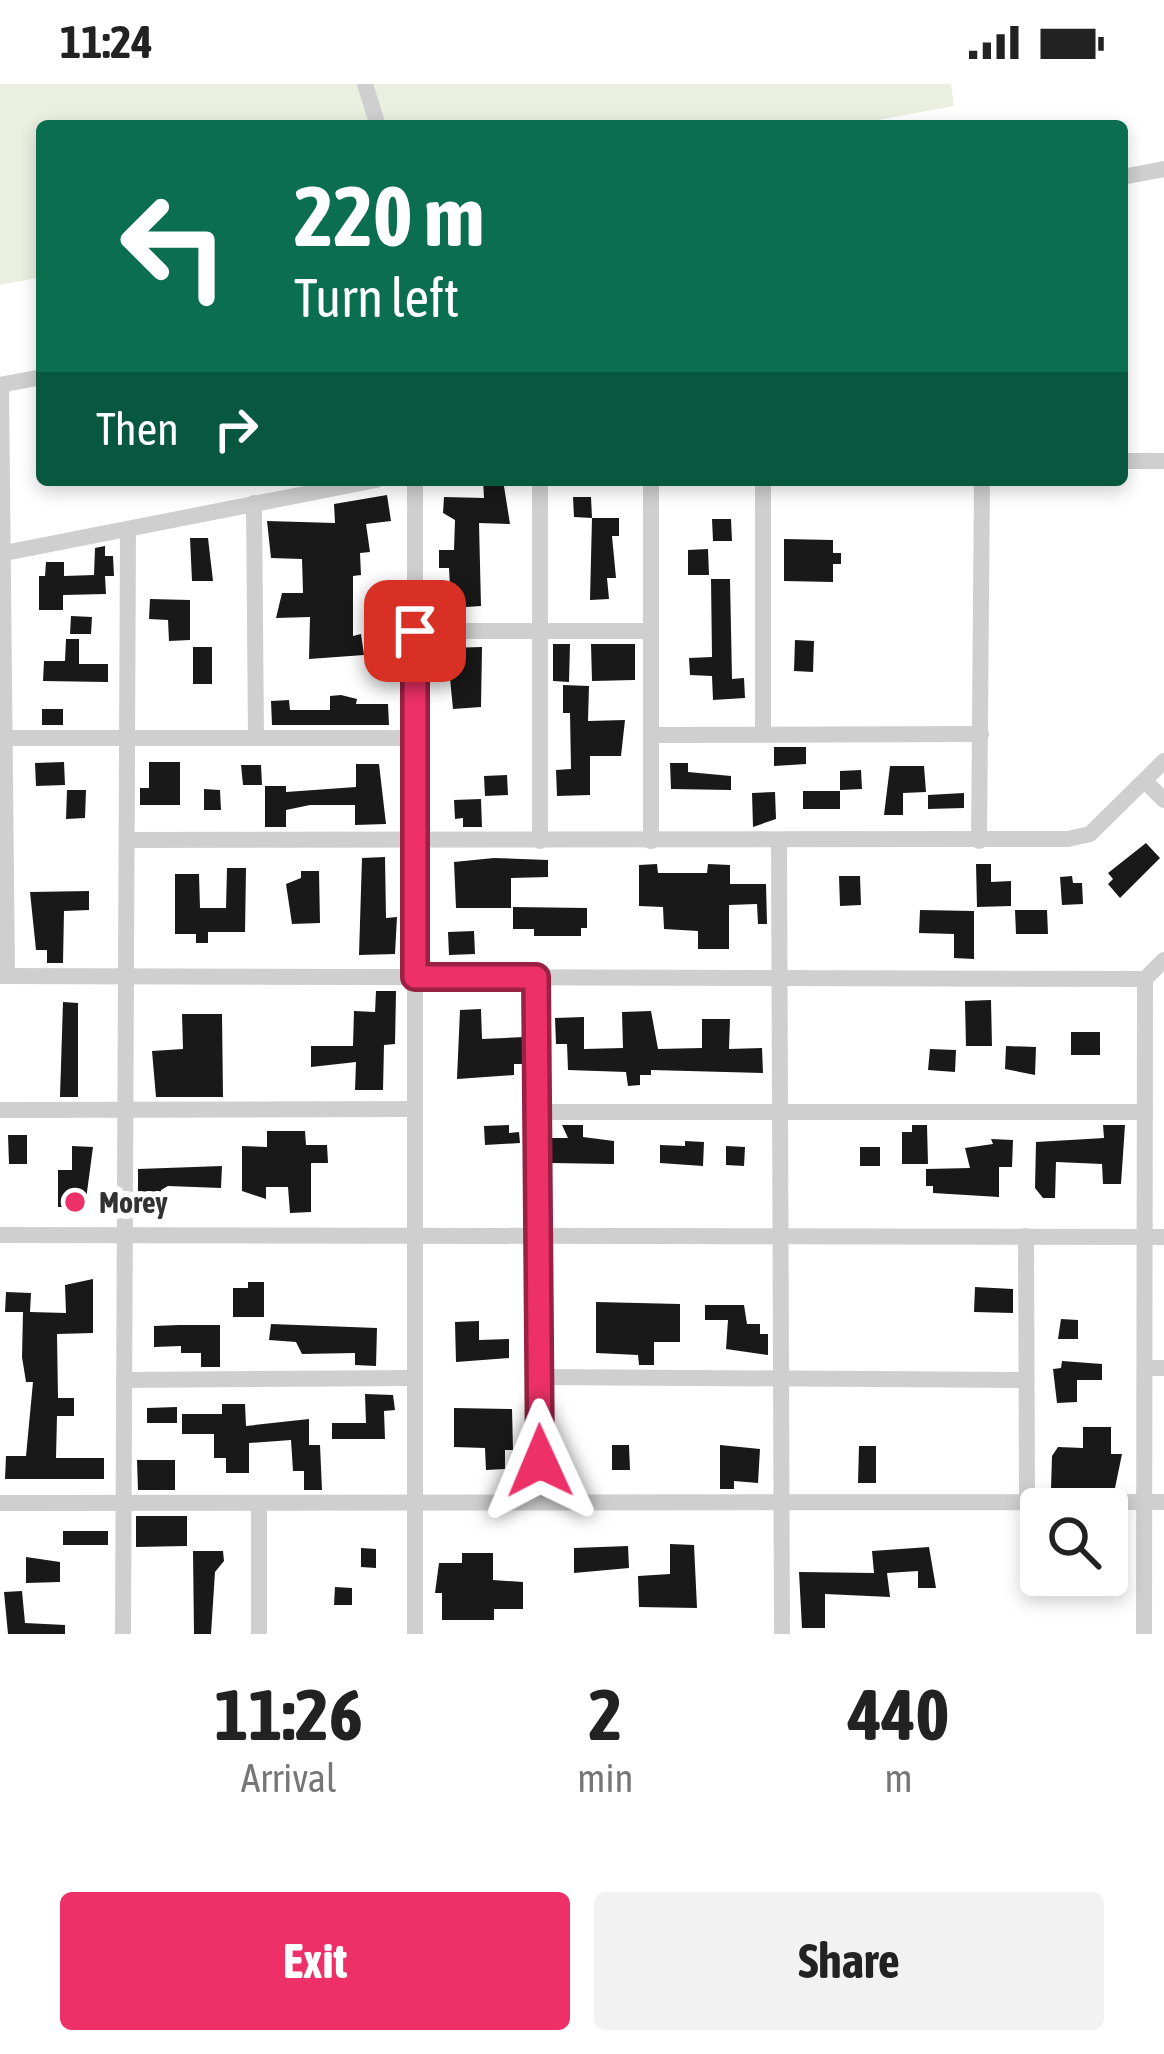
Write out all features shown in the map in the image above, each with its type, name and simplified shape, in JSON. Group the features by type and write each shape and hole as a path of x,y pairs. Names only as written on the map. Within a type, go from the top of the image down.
{"street":[{"path":"365,84 376,120"},
{"path":"1128,176 1164,169"},
{"path":"36,378 1,385 4,976 1145,979"},
{"path":"1128,461 1164,461"},
{"path":"1,554 344,486"},
{"path":"415,486 416,1634"},
{"path":"539,486 539,842"},
{"path":"651,486 652,841"},
{"path":"763,734 764,486"},
{"path":"980,841 982,486"},
{"path":"254,503 256,738"},
{"path":"123,1634 128,529"},
{"path":"415,631 651,631"},
{"path":"652,735 981,734"},
{"path":"4,738 415,738"},
{"path":"127,840 980,841 1082,837 1164,761"},
{"path":"1145,781 1164,800"},
{"path":"779,841 782,1634"},
{"path":"1144,1634 1144,1368 1154,1237 1145,1112 1145,979 1164,960"},
{"path":"536,977 541,1502"},
{"path":"0,1110 415,1109"},
{"path":"536,1112 1145,1112"},
{"path":"0,1235 1154,1237"},
{"path":"1026,1236 1027,1488"},
{"path":"1144,1368 1164,1368"},
{"path":"539,1377 1026,1380"},
{"path":"124,1380 415,1378"},
{"path":"0,1503 1020,1502"},
{"path":"1128,1502 1164,1502"},
{"path":"259,1503 259,1634"}],"shaded area":[{"path":"0,84 951,84 954,106 878,120 36,120 36,278 0,285"}],"building":[{"path":"483,486 504,486 510,524 479,523 481,606 451,608 449,568 439,568 439,550 454,550 455,520 443,513 444,497 484,498"},
{"path":"387,495 391,521 366,524 370,552 360,553 361,575 353,576 353,636 361,634 364,655 309,659 310,617 276,618 282,593 303,593 302,559 271,558 267,521 335,523 334,504"},
{"path":"573,497 591,497 592,518 574,517"},
{"path":"592,518 619,518 619,536 612,536 616,578 607,578 609,599 590,600"},
{"path":"712,519 731,519 732,541 713,541"},
{"path":"190,538 208,538 213,581 192,581"},
{"path":"784,539 833,540 833,553 841,553 841,564 833,564 833,582 784,581"},
{"path":"105,546 105,556 113,556 114,576 105,576 106,594 63,595 63,610 39,610 39,576 45,576 46,562 64,562 64,576 94,575 95,548"},
{"path":"708,549 709,575 688,575 688,550"},
{"path":"711,579 730,579 732,679 744,678 745,698 713,700 712,676 690,675 689,658 712,657"},
{"path":"150,599 190,600 190,640 169,641 168,620 149,619"},
{"path":"71,616 92,617 91,634 70,634"},
{"path":"66,639 79,639 79,664 108,664 108,682 43,681 44,661 65,661"},
{"path":"795,640 814,641 813,672 794,671"},
{"path":"553,644 570,644 569,682 553,681"},
{"path":"591,644 635,644 635,680 592,681"},
{"path":"193,647 212,647 212,684 193,684"},
{"path":"482,647 481,707 453,709 447,648"},
{"path":"563,685 589,686 588,721 625,720 621,756 590,756 590,795 557,796 556,770 571,769 570,713 563,713"},
{"path":"330,696 357,699 356,704 388,704 389,725 272,725 271,701 289,700 290,710 330,710"},
{"path":"42,709 63,709 63,725 42,725"},
{"path":"774,747 806,747 806,764 774,766"},
{"path":"64,762 65,785 36,786 35,763"},
{"path":"149,762 180,762 180,805 140,805 140,788 149,788"},
{"path":"670,763 688,763 688,772 731,776 731,790 671,789"},
{"path":"356,764 379,764 386,824 355,825 355,805 310,805 286,810 286,827 265,827 265,786 286,786 286,792 356,787"},
{"path":"241,765 261,765 262,785 243,785"},
{"path":"890,766 924,766 926,792 903,793 903,815 884,815"},
{"path":"861,770 862,789 840,790 840,771"},
{"path":"507,775 508,795 485,796 484,776"},
{"path":"204,789 220,790 221,810 204,810"},
{"path":"67,790 86,790 85,818 66,819"},
{"path":"803,791 840,791 840,809 803,809"},
{"path":"775,792 776,819 753,827 752,793"},
{"path":"964,793 964,808 928,809 928,795"},
{"path":"481,799 482,827 463,827 463,818 455,819 454,800"},
{"path":"1146,843 1160,858 1120,898 1108,884 1113,879 1108,873"},
{"path":"385,857 386,918 397,917 395,954 359,955 362,858"},
{"path":"548,860 548,877 511,878 511,908 456,908 454,862"},
{"path":"657,864 658,873 707,873 708,864 730,865 730,884 766,884 767,924 758,924 757,904 729,905 729,949 698,949 698,931 664,929 663,907 639,906 639,865"},
{"path":"976,864 991,864 991,882 1011,881 1011,906 977,907"},
{"path":"227,868 246,868 245,932 208,932 208,943 196,943 196,934 175,934 175,874 199,874 200,908 226,908"},
{"path":"301,871 319,871 320,923 292,924 286,884 301,878"},
{"path":"839,876 860,876 861,905 840,906"},
{"path":"1072,876 1073,883 1082,883 1083,904 1062,905 1060,877"},
{"path":"89,891 89,910 64,911 63,963 47,963 47,950 36,950 30,892"},
{"path":"513,907 587,908 587,928 581,928 581,936 534,936 534,929 513,929"},
{"path":"920,910 974,911 974,959 954,958 954,934 919,933"},
{"path":"1015,910 1047,910 1048,934 1016,934"},
{"path":"474,931 475,954 449,955 448,932"},
{"path":"376,991 396,991 395,1044 384,1045 383,1090 355,1090 356,1062 311,1067 311,1046 353,1046 354,1011 375,1012"},
{"path":"991,1000 992,1046 966,1046 965,1001"},
{"path":"63,1002 78,1003 78,1097 60,1097"},
{"path":"481,1009 482,1039 524,1037 524,1064 514,1064 514,1075 457,1079 460,1010"},
{"path":"651,1011 658,1049 702,1048 702,1019 730,1019 729,1049 762,1048 763,1073 651,1070 651,1075 640,1075 640,1085 628,1086 626,1072 568,1070 567,1044 556,1044 555,1018 584,1017 584,1049 623,1048 622,1012"},
{"path":"182,1014 222,1014 223,1097 156,1097 152,1051 183,1049"},
{"path":"1071,1032 1100,1032 1100,1055 1071,1055"},
{"path":"1006,1046 1036,1047 1035,1075 1005,1069"},
{"path":"930,1049 956,1050 955,1072 928,1070"},
{"path":"509,1125 509,1133 519,1132 520,1143 485,1145 484,1126"},
{"path":"562,1125 583,1125 583,1137 614,1141 614,1164 551,1163 550,1138 568,1138"},
{"path":"912,1125 927,1125 928,1164 902,1164 902,1132 912,1132"},
{"path":"1103,1125 1125,1125 1121,1184 1103,1184 1102,1164 1056,1162 1055,1198 1043,1198 1035,1188 1036,1142 1104,1138"},
{"path":"267,1131 305,1131 306,1145 327,1145 328,1163 311,1163 311,1212 290,1213 288,1187 266,1187 266,1199 242,1191 242,1146 267,1147"},
{"path":"8,1135 27,1135 27,1164 9,1164"},
{"path":"991,1139 1013,1140 1012,1167 999,1167 999,1197 933,1193 933,1186 926,1186 926,1169 970,1168 965,1148 993,1144"},
{"path":"685,1141 704,1142 703,1166 660,1163 660,1145 685,1146"},
{"path":"72,1146 93,1147 85,1207 58,1207 58,1170 72,1170"},
{"path":"726,1146 745,1147 744,1166 726,1165"},
{"path":"860,1147 880,1147 880,1166 860,1166"},
{"path":"222,1166 221,1188 168,1186 161,1190 161,1198 138,1192 138,1169"},
{"path":"93,1279 93,1333 57,1334 58,1398 74,1398 74,1416 57,1416 56,1458 104,1458 104,1479 5,1479 6,1456 26,1456 33,1382 26,1382 22,1357 23,1312 5,1312 6,1292 31,1293 30,1312 66,1313 65,1285"},
{"path":"248,1282 264,1282 264,1317 233,1317 233,1288 248,1288"},
{"path":"975,1287 1013,1289 1013,1313 974,1312"},
{"path":"596,1302 680,1304 680,1342 654,1342 654,1365 639,1365 638,1355 596,1353"},
{"path":"705,1305 744,1305 747,1324 760,1324 760,1334 768,1334 768,1355 726,1349 728,1320 705,1320"},
{"path":"1061,1319 1078,1320 1078,1339 1058,1339"},
{"path":"479,1321 479,1340 509,1339 509,1358 456,1362 455,1322"},
{"path":"271,1324 377,1328 376,1366 355,1365 355,1353 302,1354 296,1342 269,1340"},
{"path":"220,1325 220,1367 201,1367 201,1353 181,1353 181,1346 154,1347 154,1326"},
{"path":"1062,1361 1102,1364 1102,1380 1077,1380 1077,1402 1057,1403 1053,1369 1061,1368"},
{"path":"365,1394 393,1395 395,1410 384,1411 385,1439 332,1439 332,1423 366,1423"},
{"path":"222,1404 245,1404 246,1426 309,1419 309,1445 320,1445 322,1490 304,1490 304,1471 293,1471 291,1440 249,1443 249,1473 226,1473 226,1458 214,1458 214,1434 182,1434 182,1414 222,1414"},
{"path":"177,1407 177,1423 147,1423 147,1408"},
{"path":"454,1408 512,1409 513,1450 505,1450 505,1469 486,1470 485,1448 454,1447"},
{"path":"1083,1427 1111,1427 1111,1454 1122,1454 1115,1488 1051,1488 1052,1456 1058,1447 1083,1448"},
{"path":"612,1445 629,1445 630,1470 612,1470"},
{"path":"720,1445 760,1449 758,1483 734,1481 734,1489 720,1489"},
{"path":"859,1446 876,1446 876,1483 858,1483"},
{"path":"137,1460 175,1460 175,1490 138,1490"},
{"path":"136,1516 187,1516 187,1546 136,1547"},
{"path":"63,1531 108,1531 108,1545 63,1545"},
{"path":"670,1544 694,1545 697,1608 639,1607 638,1576 670,1574"},
{"path":"628,1546 629,1568 574,1573 574,1548"},
{"path":"929,1547 936,1588 918,1588 918,1571 887,1573 890,1597 825,1594 825,1628 802,1628 799,1572 874,1573 872,1551"},
{"path":"361,1548 376,1549 376,1568 361,1567"},
{"path":"193,1551 223,1551 224,1561 215,1572 211,1634 194,1634"},
{"path":"462,1553 493,1553 493,1580 523,1582 523,1609 494,1609 494,1620 442,1620 442,1593 435,1593 439,1563 462,1563"},
{"path":"26,1557 60,1562 60,1582 26,1583"},
{"path":"335,1587 352,1588 352,1605 334,1605"},
{"path":"22,1591 25,1623 65,1625 65,1634 8,1634 4,1592"}],"place":[{"name":"Morey","path":"75,1202"}],"route":[{"path":"415,631 415,977 536,977 540,1461"}]}
